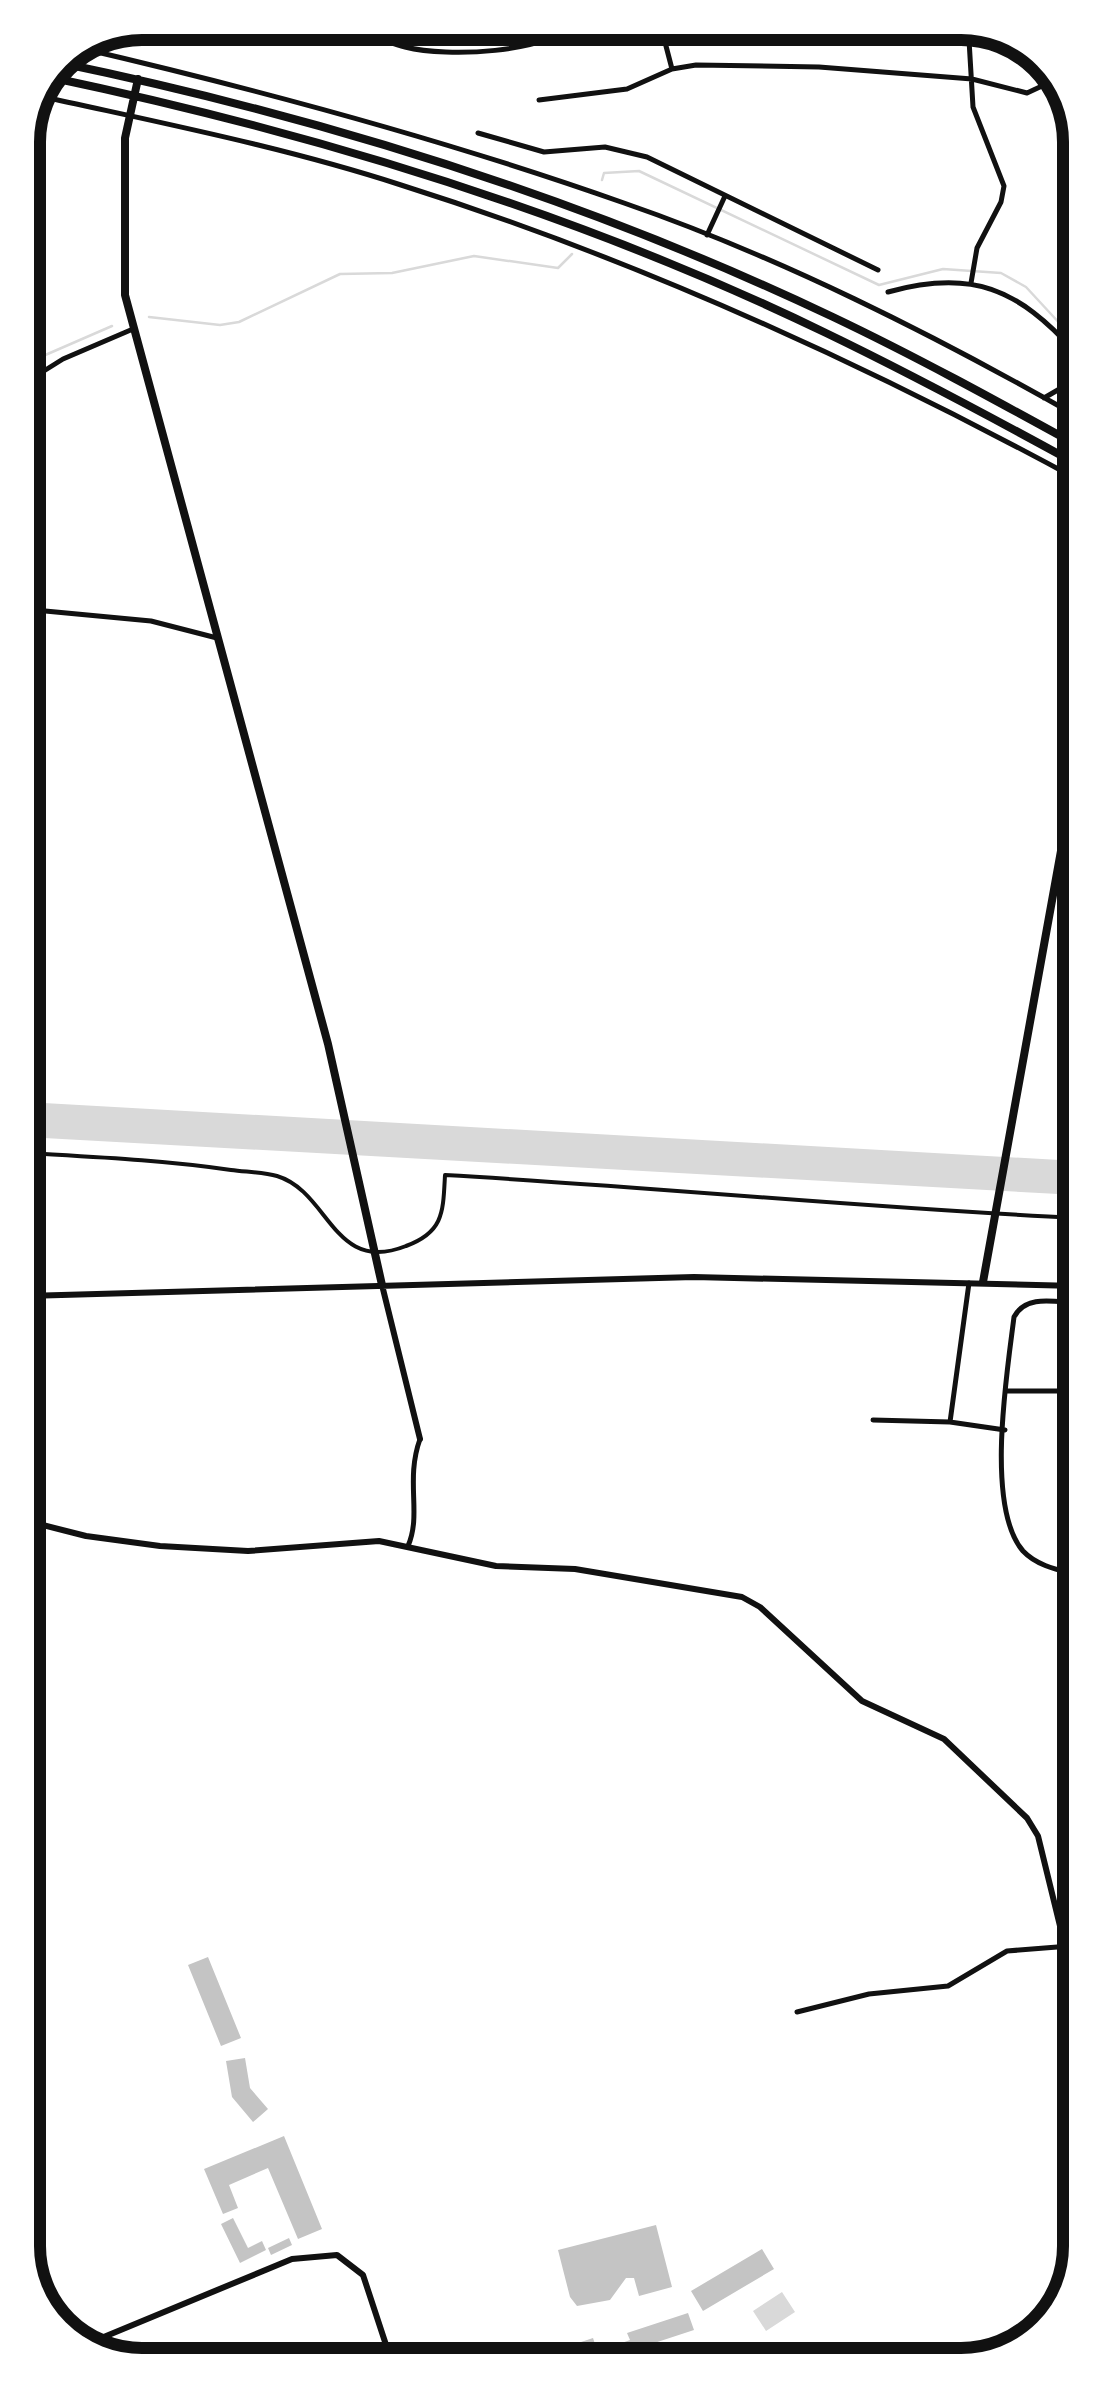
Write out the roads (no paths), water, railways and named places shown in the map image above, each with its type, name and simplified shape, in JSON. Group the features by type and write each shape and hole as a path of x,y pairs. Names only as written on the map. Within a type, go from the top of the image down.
{"main road":[{"path":"74,66 254,107 456,168 669,246 832,316 1063,438"},
{"path":"138,79 128,116 123,268 133,329 342,1098 382,1285"},
{"path":"61,80 249,123 450,184 678,268 824,332 1063,457"},
{"path":"983,1282 1063,842"}],"street":[{"path":"388,40 404,47 444,51 539,45 552,40"},
{"path":"664,40 672,69"},
{"path":"969,40 973,107 1004,186 975,260 971,283"},
{"path":"96,52 247,86 625,203 707,235 890,318 1063,408"},
{"path":"539,100 626,89 672,69 696,65 820,67 972,79 1027,93 1045,84"},
{"path":"50,98 398,183 533,228 798,338 1063,472"},
{"path":"478,133 544,152 605,148 647,157 878,270"},
{"path":"707,235 725,196"},
{"path":"888,292 918,284 971,283 1004,291 1027,306 1063,340"},
{"path":"40,374 64,359 133,329"},
{"path":"1044,398 1063,387"},
{"path":"40,611 150,621 216,638"},
{"path":"40,1154 197,1165 277,1176 302,1192 343,1242 376,1252 398,1249 433,1234 442,1218 445,1175 838,1199 996,1216 1063,1218"},
{"path":"40,1296 694,1277 1063,1285"},
{"path":"950,1422 969,1283"},
{"path":"382,1285 420,1439 412,1460 410,1500 416,1524 408,1546"},
{"path":"1063,1302 1033,1301 1017,1310 1006,1391 1003,1475 1010,1531 1037,1562 1063,1570"},
{"path":"1006,1391 1063,1392"},
{"path":"873,1420 950,1422 1005,1430"},
{"path":"40,1524 86,1536 160,1546 248,1551 360,1540 408,1546 496,1566 575,1568 742,1597 760,1607 862,1701 944,1738 1027,1818 1038,1836 1051,1896 1063,1928"},
{"path":"797,2012 868,1994 948,1986 1007,1951 1063,1947"},
{"path":"100,2338 292,2258 337,2254 364,2275 387,2348"}],"waterway":[{"path":"602,180 604,173 639,171 879,285 943,269 1001,273 1026,287 1063,327"},
{"path":"149,317 220,325 239,322 340,274 392,273 474,256 558,268 572,254"},
{"path":"40,358 112,326"}]}
